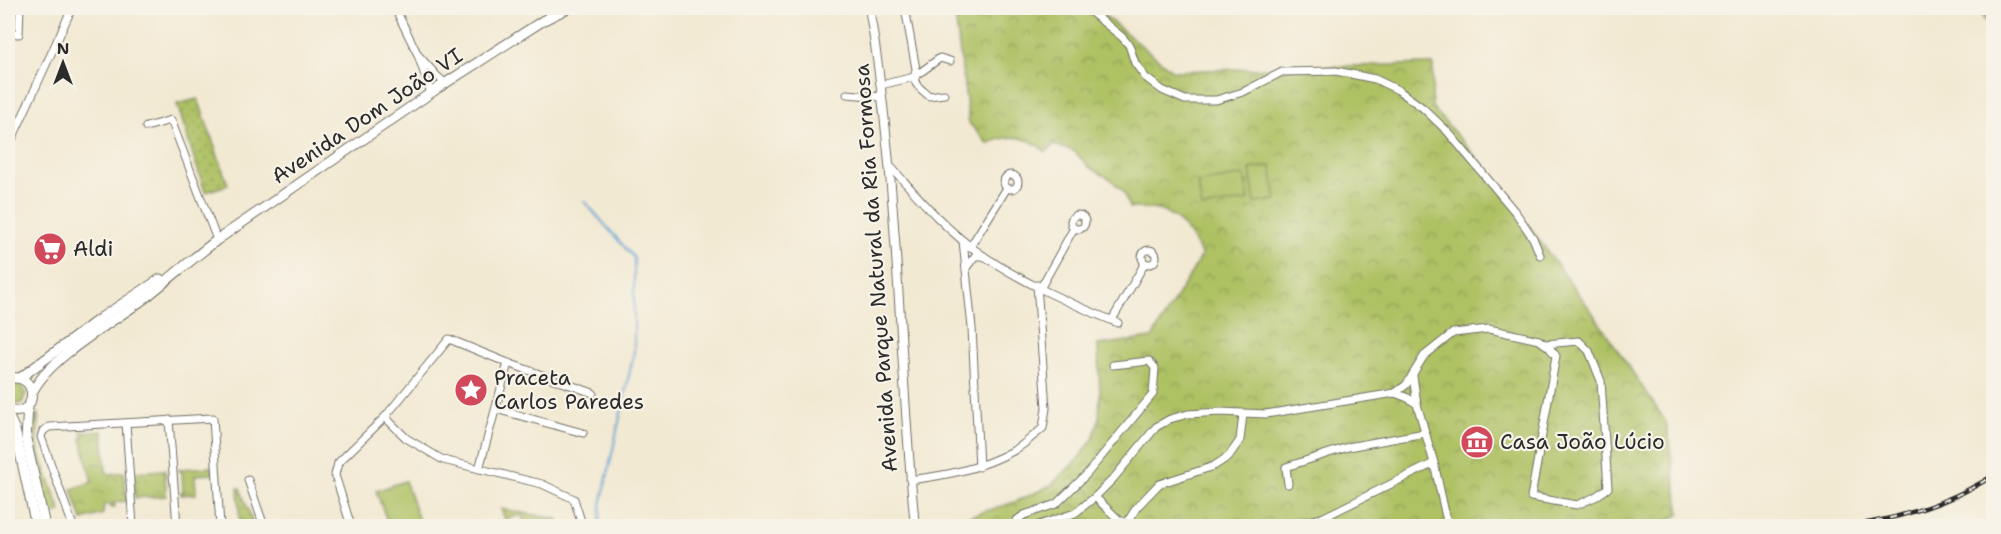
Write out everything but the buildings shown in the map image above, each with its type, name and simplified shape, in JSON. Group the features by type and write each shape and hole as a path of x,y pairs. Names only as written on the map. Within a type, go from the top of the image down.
{"main road":[{"name":"Avenida Dom João VI","path":"45,526 26,439 28,406 32,393 44,374 217,240 446,83 544,20 567,8"},
{"name":"Avenida Dom João VI","path":"12,377 189,261"},
{"path":"12,377 29,384 32,393"},
{"path":"28,406 9,412 36,526"},
{"path":"8,432 21,462"}],"street":[{"path":"8,33 19,34 20,8"},
{"path":"8,148 72,8"},
{"path":"395,8 418,55 431,93"},
{"name":"Avenida Parque Natural da Ria Formosa","path":"870,8 890,166 910,480 915,526"},
{"path":"905,8 916,69 915,83 929,96 944,94"},
{"path":"1086,8 1129,45 1135,63 1145,76 1162,90 1185,100 1216,100 1243,92 1282,72 1336,71 1376,79 1398,90 1448,132 1516,213 1533,238 1540,255"},
{"path":"418,55 446,83"},
{"path":"881,85 914,77 940,58 950,61"},
{"path":"847,94 882,97"},
{"path":"146,128 171,120 217,240"},
{"path":"890,166 935,216 970,247 1078,306 1115,321 1146,263"},
{"path":"970,247 1007,188"},
{"path":"910,480 979,467 1015,450 1043,428 1046,408 1039,286 1074,228"},
{"path":"963,241 972,328 979,467"},
{"path":"966,268 975,256 984,256"},
{"path":"1036,526 1075,513 1113,479 1156,428 1170,419 1188,414 1220,412 1266,414 1395,393 1406,385 1424,356 1453,333 1489,329 1539,340 1556,356 1531,496 1577,505 1608,488 1601,381 1588,351 1579,341 1545,344"},
{"path":"351,526 335,475 338,463 384,417 449,339 593,393"},
{"path":"1016,526 1017,520 1024,515 1056,504 1086,475 1154,394 1155,368 1149,361 1113,365"},
{"path":"479,469 508,363"},
{"path":"1413,376 1448,526"},
{"path":"1395,393 1418,404"},
{"path":"496,408 583,433"},
{"path":"1095,497 1119,520 1129,525 1137,507 1159,484 1214,466 1229,456 1240,440 1243,414"},
{"path":"73,526 41,437 43,431 49,428 213,417 220,526"},
{"path":"384,417 406,438 443,460 542,484 574,499 580,518 579,526"},
{"path":"169,420 177,526"},
{"path":"126,423 133,526"},
{"path":"1288,484 1286,466 1348,447 1425,433"},
{"path":"1292,526 1324,517 1434,463"},
{"path":"248,480 264,526"}],"green space":[{"path":"954,8 1095,8 1173,71 1433,64 1432,107 1489,172 1592,312 1666,422 1680,514 1656,526 968,526 967,517 1015,502 1050,486 1078,459 1093,439 1099,419 1098,345 1152,338 1202,255 1175,218 1157,210 1130,208 1123,191 1109,178 1090,168 1074,151 1054,145 1046,152 1033,142 1011,137 988,144 969,123"},
{"path":"1976,8 1993,8 1993,31"},
{"path":"198,99 228,185 205,192 177,104"},
{"path":"1271,166 1276,200 1255,203 1250,169"},
{"path":"1244,175 1249,200 1202,208 1198,183"},
{"path":"20,384 26,393 22,403 15,405 8,403 8,385"},
{"path":"37,413 39,422 37,440 40,453 61,512 49,514 40,477 34,437"},
{"path":"103,431 106,472 110,474 124,472 127,501 114,502 115,507 104,504 103,514 82,520 72,489 92,482 81,438 84,437 81,432"},
{"path":"213,467 214,474 195,475 196,494 181,495 183,491 182,471 179,469"},
{"path":"165,470 166,496 135,498 134,472"},
{"path":"405,481 421,526 389,526 376,491"},
{"path":"238,488 240,488 254,526 240,526"},
{"path":"501,509 557,519 560,526 546,526 545,522 539,519 526,523 521,515 505,519"}],"waterway":[{"path":"584,201 634,258 634,352 601,505 600,526"}],"railway":[{"path":"1848,526 1886,519 1942,502 1994,475"}],"place":[{"name":"Aldi","path":"50,249"},
{"name":"Praceta Carlos Paredes","path":"471,390"},
{"name":"Casa João Lúcio","path":"1477,442"}]}
